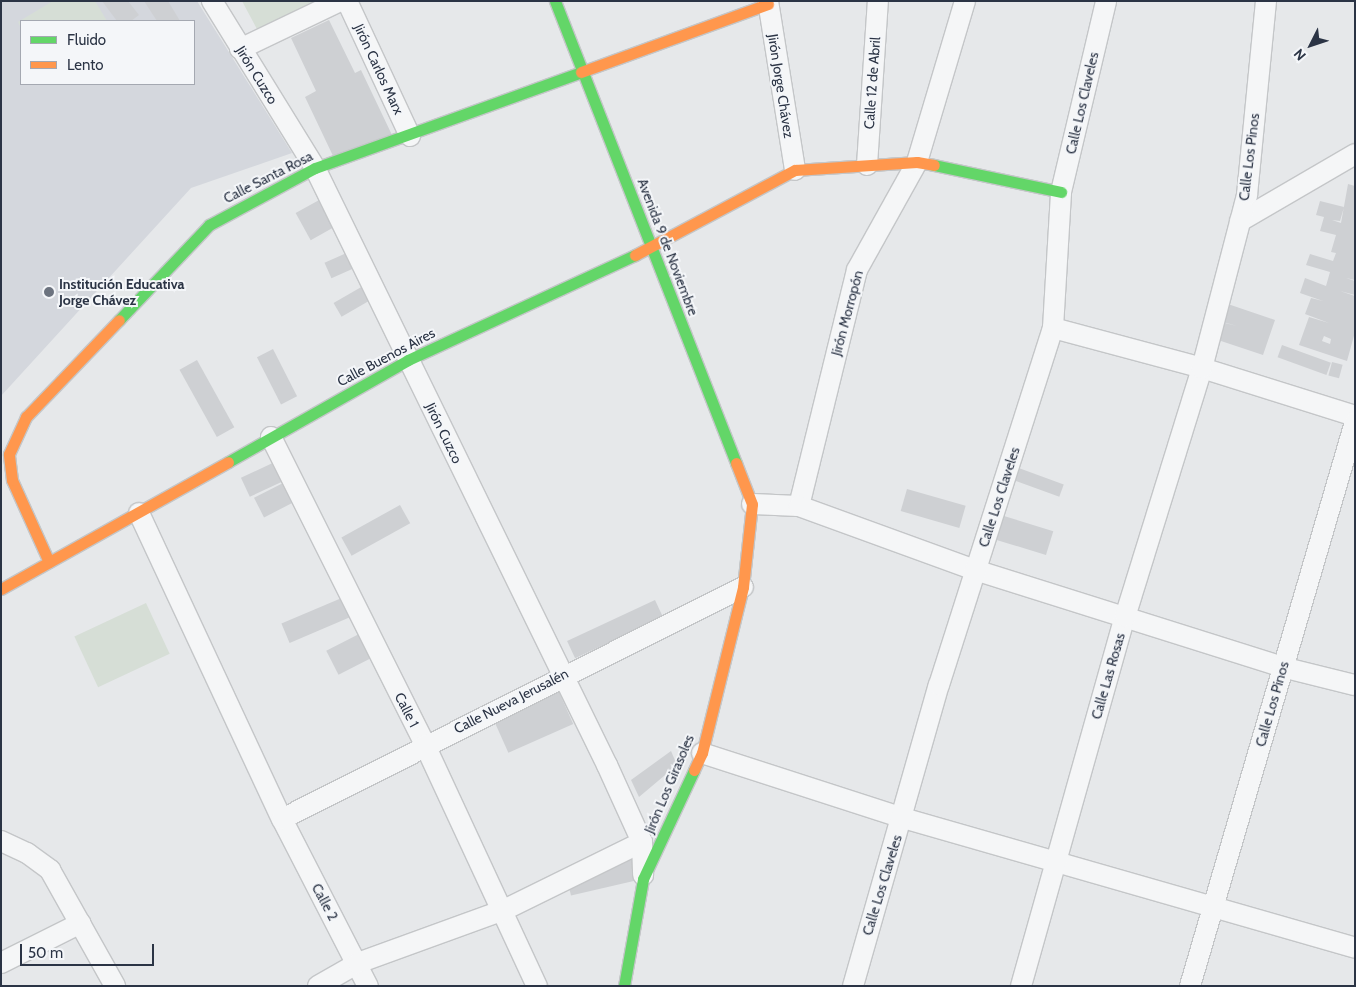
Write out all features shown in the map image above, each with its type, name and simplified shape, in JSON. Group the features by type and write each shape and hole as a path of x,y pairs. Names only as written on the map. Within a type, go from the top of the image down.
{"street":[{"name":"Jirón Cuzco","path":"212,1 315,168 564,674 642,842 643,879"},
{"path":"240,49 340,1"},
{"name":"Jirón Carlos Marx","path":"347,1 410,136"},
{"name":"Avenida 9 de Noviembre","path":"555,1 752,504"},
{"name":"Calle 12 de Abril","path":"867,165 878,1"},
{"name":"Jirón Morropón","path":"799,506 857,270 917,162 965,1"},
{"name":"Calle Los Claveles","path":"853,986 903,818 939,685 1053,328 1061,192 1106,1"},
{"name":"Calle Los Pinos","path":"1202,368 1246,195 1266,1"},
{"name":"Calle Santa Rosa","path":"50,562 12,480 8,454 26,417 209,225 315,168 410,136 768,3"},
{"name":"Jirón Jorge Chávez","path":"768,3 795,170"},
{"path":"1240,221 1350,161"},
{"path":"795,170 917,162 1061,192"},
{"name":"Calle Buenos Aires","path":"1,589 408,360 653,248 795,170"},
{"path":"1053,328 1202,368 1355,416"},
{"name":"Calle Las Rosas","path":"1022,986 1125,617 1202,368"},
{"name":"Calle Los Pinos","path":"1190,986 1355,422"},
{"name":"Calle 1","path":"271,437 425,745 504,910 537,986"},
{"path":"752,504 799,506 975,570 1282,667 1355,685"},
{"name":"Jirón Los Girasoles","path":"624,986 643,879 702,753 743,587 752,504"},
{"name":"Calle 2","path":"139,513 282,818 358,963 368,986"},
{"name":"Calle Nueva Jerusalén","path":"282,818 564,674 743,587"},
{"path":"702,753 903,818 1057,860 1355,948"},
{"path":"1,841 27,852 50,870 115,986"},
{"path":"318,986 358,963 504,910 642,842"},
{"path":"1,963 81,923"}],"shaded area":[{"name":"Institución Educativa Jorge Chávez","path":"1,1 197,1 292,153 191,188 1,396"},
{"path":"53,1 95,1 106,20 21,20"},
{"path":"242,1 317,1 258,31"},
{"path":"146,603 170,654 98,687 74,636"}],"building":[{"path":"102,1 128,1 139,15 132,20 116,20"},
{"path":"144,1 168,1 179,20 156,20"},
{"path":"329,20 355,73 361,70 392,135 334,158 305,97 316,91 291,38"},
{"path":"1348,184 1355,186 1355,280 1346,278 1355,281 1355,295 1340,291 1355,296 1355,332 1347,361 1299,345 1309,317 1329,323 1305,314 1311,298 1323,301 1300,293 1305,278 1326,286 1330,272 1306,265 1310,254 1333,261 1336,253 1331,252 1336,235 1320,231 1324,217 1316,215 1320,201 1344,207","holes":["1344,208 1341,223 1332,220 1340,221","1324,336 1331,339 1330,344 1322,341"]},
{"path":"321,199 336,226 311,240 296,213"},
{"path":"351,251 358,267 331,278 325,263"},
{"path":"363,286 371,300 342,317 334,303"},
{"path":"1222,302 1275,320 1263,355 1212,338 1217,321 1237,326 1216,320"},
{"path":"1282,345 1331,363 1326,375 1278,357"},
{"path":"273,349 297,396 281,404 257,357"},
{"path":"197,360 234,427 217,437 180,370"},
{"path":"1332,362 1343,365 1339,378 1328,376"},
{"path":"279,460 288,479 250,497 241,478"},
{"path":"1013,466 1064,484 1059,497 1009,478"},
{"path":"287,481 297,501 264,517 254,498"},
{"path":"907,489 966,506 959,528 901,511"},
{"path":"400,505 410,523 352,556 341,537"},
{"path":"994,513 1053,531 1046,555 987,537"},
{"path":"344,597 352,616 290,643 281,624"},
{"path":"655,600 663,617 575,658 567,641"},
{"path":"361,633 373,657 339,675 326,651"},
{"path":"559,692 573,724 508,753 494,721"},
{"path":"671,751 677,765 639,797 631,780"},
{"path":"635,857 640,879 571,895 566,873"}],"traffic: fast":[{"path":"555,1 736,463"},
{"path":"119,320 209,225 315,168 581,72"},
{"path":"934,165 1061,192"},
{"path":"228,462 408,360 635,255"},
{"path":"624,986 643,879 694,770"}],"traffic: slow":[{"path":"581,72 768,4"},
{"path":"635,255 795,170 917,162 934,165"},
{"path":"49,562 12,480 9,454 26,417 119,320"},
{"path":"1,589 228,462"},
{"path":"694,770 702,753 743,587 752,504 736,463"}],"place":[{"name":"Institución Educativa Jorge Chávez","path":"49,292"}]}
